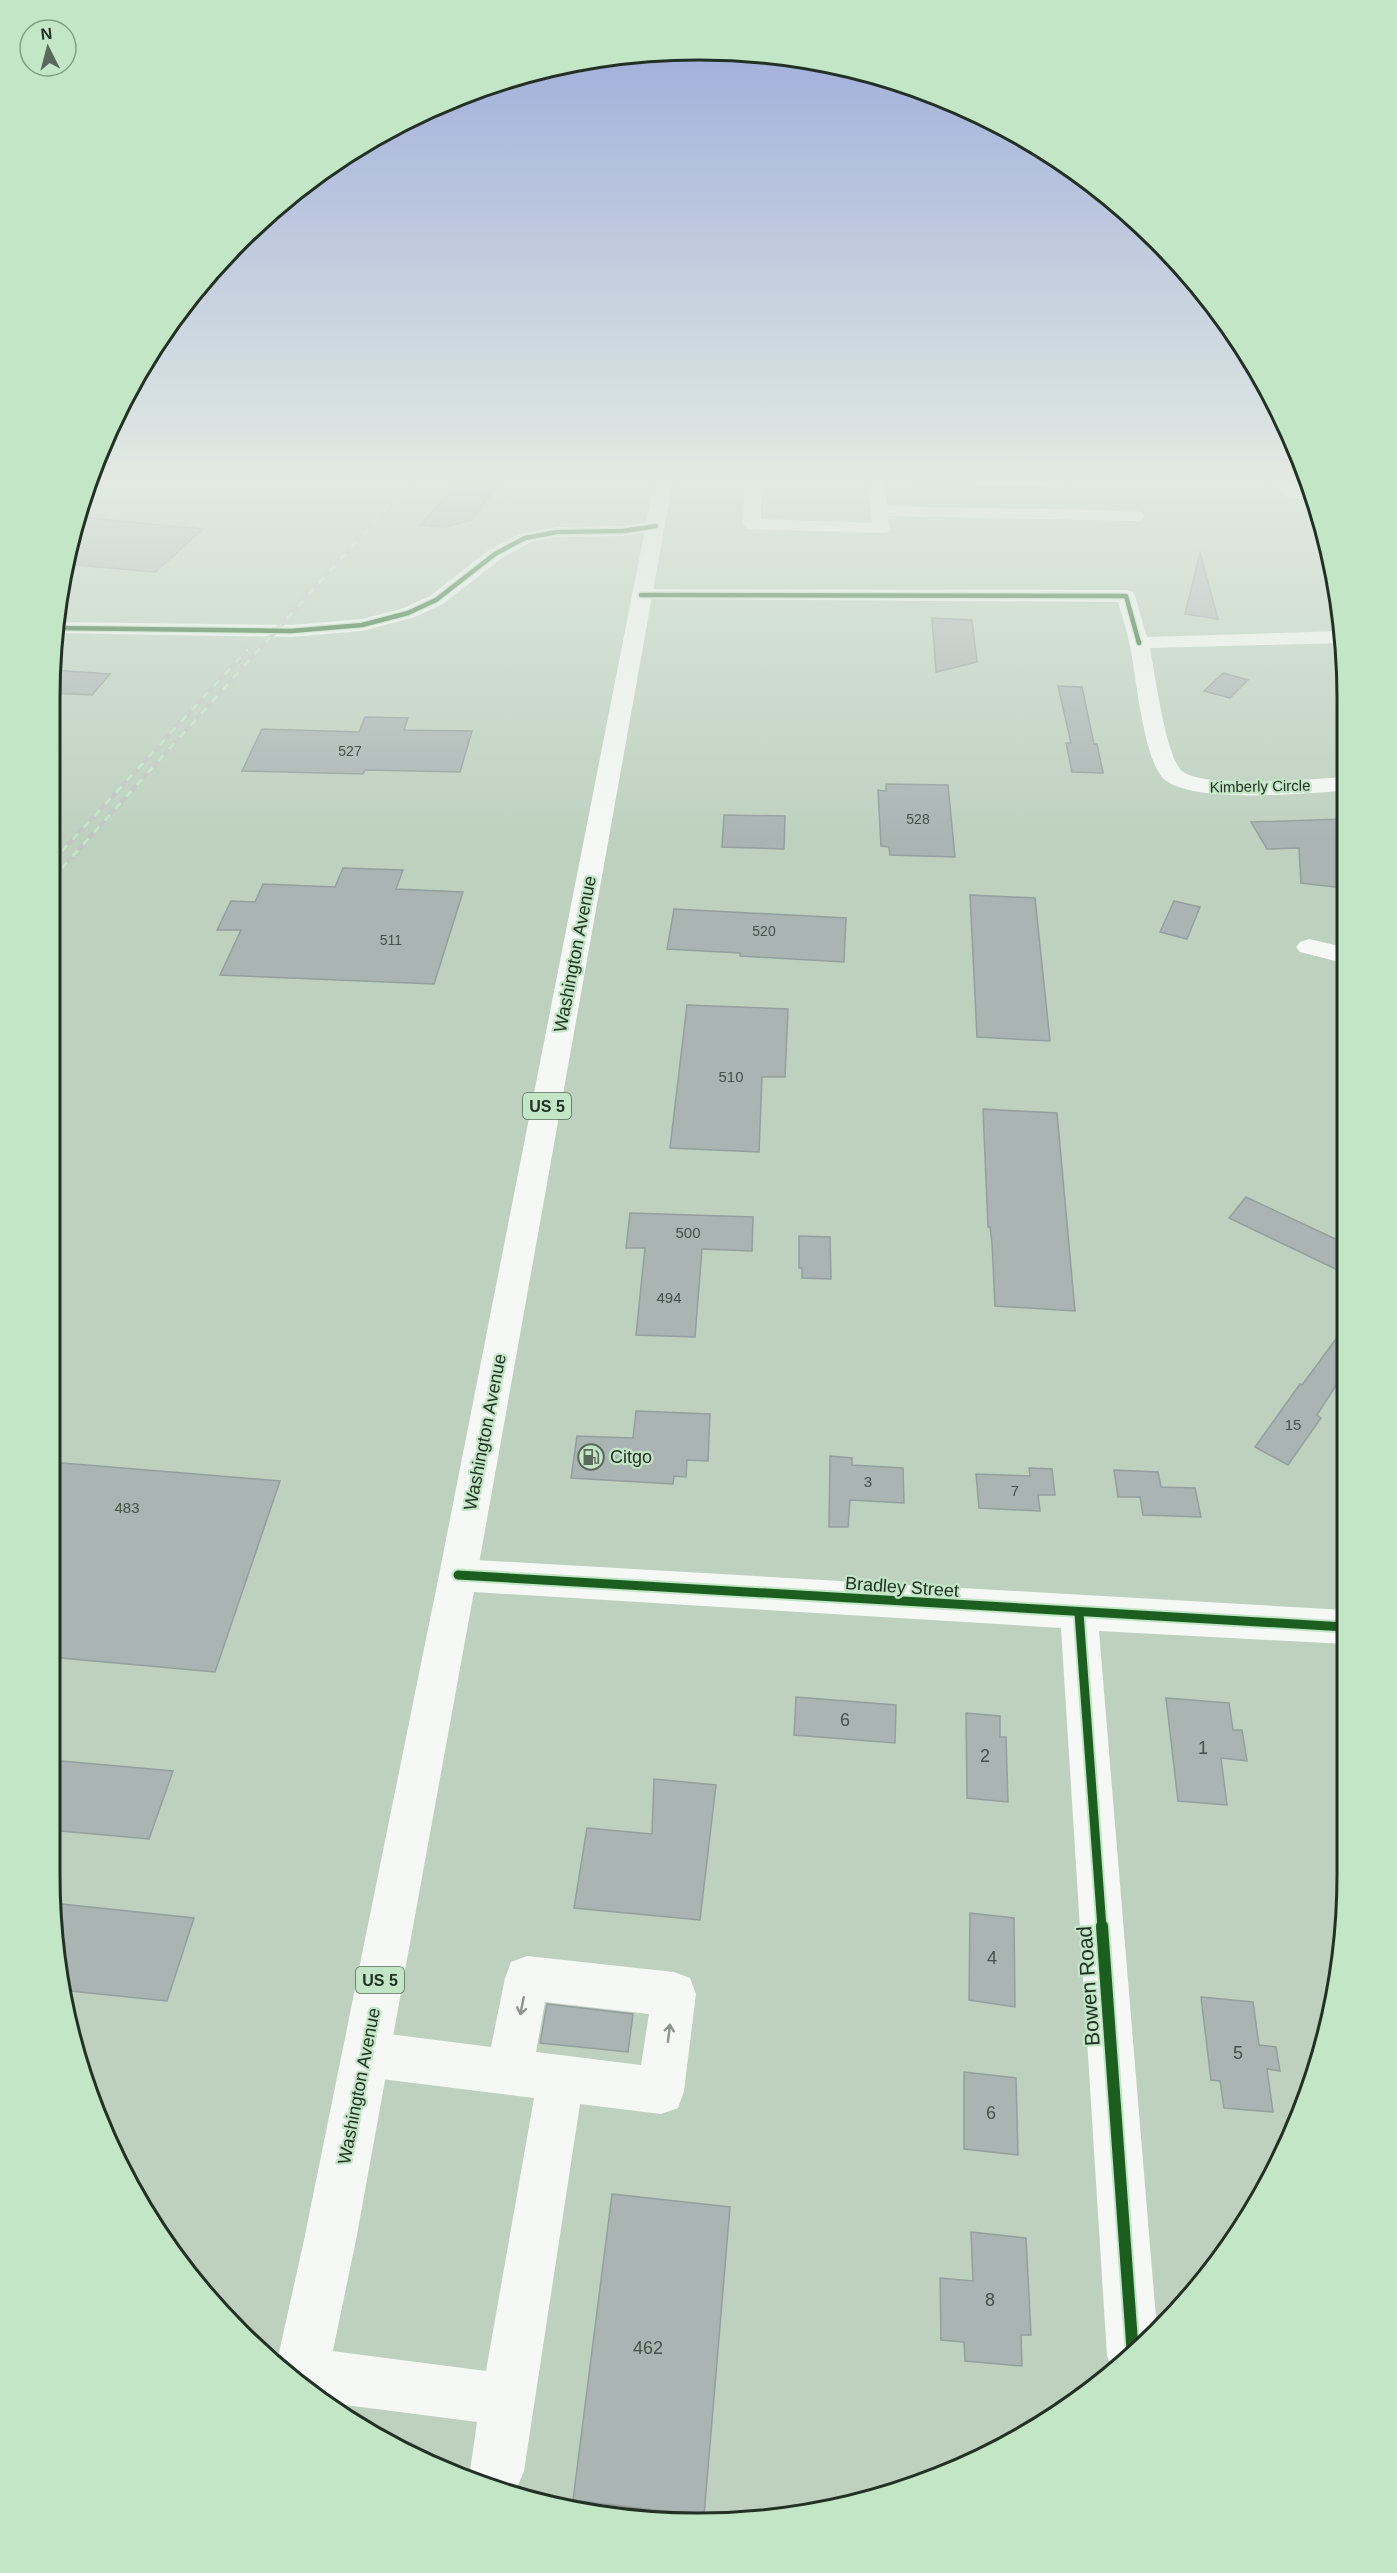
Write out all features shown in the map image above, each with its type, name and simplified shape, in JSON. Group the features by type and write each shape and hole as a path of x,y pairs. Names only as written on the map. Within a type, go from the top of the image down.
{"main road":[{"name":"Washington Avenue","path":"301,2374 458,1575 640,599"}],"street":[{"path":"64,628 319,630 381,621 439,599"},
{"name":"Kimberly Circle","path":"1127,599 1139,643 1162,750 1172,774 1182,783 1221,788 1337,784"},
{"path":"1139,643 1334,638"},
{"path":"1309,947 1337,953"},
{"name":"Bradley Street","path":"458,1575 1079,1614 1337,1627"},
{"name":"Bowen Road","path":"1079,1614 1132,2343"},
{"path":"365,2054 561,2079 661,2091 674,1994 527,1978 509,2072"},
{"path":"497,2471 561,2079"},
{"path":"309,2380 507,2400"}],"building":[{"path":"1189,599 1213,599 1218,619 1185,614"},
{"path":"932,618 972,620 977,662 936,672"},
{"path":"61,671 110,674 92,695 60,693"},
{"path":"1223,673 1248,680 1230,698 1204,691"},
{"path":"1058,686 1082,687 1094,744 1097,744 1103,773 1072,772 1066,743 1071,743"},
{"path":"365,717 408,718 404,730 472,731 460,772 365,770 363,774 242,771 262,729 359,732"},
{"path":"886,784 948,785 955,857 890,855 889,847 881,846 878,790 886,791"},
{"path":"724,815 785,816 784,849 722,847"},
{"path":"1337,819 1337,887 1301,883 1299,848 1267,849 1251,822"},
{"path":"343,868 403,870 396,889 463,892 434,984 220,975 241,930 217,930 231,901 255,902 263,884 335,887"},
{"path":"970,895 1035,898 1050,1041 977,1037"},
{"path":"1174,901 1200,907 1187,939 1160,932"},
{"path":"674,909 846,918 844,962 667,949"},
{"path":"687,1005 788,1009 785,1077 762,1077 759,1152 670,1148"},
{"path":"983,1109 1057,1113 1075,1311 995,1306 992,1243 990,1227 988,1227"},
{"path":"1246,1197 1337,1240 1337,1270 1229,1218"},
{"path":"630,1213 753,1217 752,1251 702,1249 695,1337 636,1335 645,1248 626,1248"},
{"path":"799,1236 830,1237 831,1279 802,1278 802,1268 799,1268"},
{"path":"1337,1338 1337,1384 1317,1415 1321,1418 1288,1465 1255,1447 1300,1384 1302,1385"},
{"path":"636,1411 710,1414 708,1461 687,1460 686,1477 674,1476 673,1484 571,1478 577,1436 633,1438"},
{"path":"830,1456 852,1458 852,1465 903,1468 904,1503 850,1500 848,1527 829,1527"},
{"path":"60,1463 280,1481 215,1672 60,1658"},
{"path":"1029,1468 1052,1469 1055,1495 1038,1495 1040,1511 979,1508 976,1474 1030,1476"},
{"path":"1114,1470 1158,1472 1161,1487 1195,1488 1201,1517 1143,1515 1140,1497 1118,1497"},
{"path":"796,1697 896,1705 895,1743 794,1735"},
{"path":"1166,1698 1229,1703 1233,1730 1242,1730 1247,1761 1221,1758 1227,1805 1178,1801"},
{"path":"966,1713 1000,1716 1000,1737 1006,1737 1008,1802 967,1798"},
{"path":"60,1761 173,1771 149,1839 60,1831"},
{"path":"654,1779 716,1785 700,1920 574,1908 587,1828 652,1834"},
{"path":"61,1904 194,1918 167,2001 71,1991 65,1958"},
{"path":"970,1913 1014,1918 1015,2007 969,2000"},
{"path":"1201,1997 1253,2002 1259,2045 1276,2047 1280,2071 1267,2069 1273,2112 1224,2108 1220,2081 1211,2080"},
{"path":"547,2004 633,2014 628,2052 540,2043"},
{"path":"964,2072 1016,2078 1018,2155 964,2149"},
{"path":"612,2194 730,2207 704,2513 675,2512 573,2500"},
{"path":"971,2232 1026,2238 1031,2335 1021,2335 1022,2366 965,2361 964,2342 941,2340 940,2278 973,2281"}],"railway":[{"path":"60,870 305,599"},
{"path":"60,853 248,649"}],"cycle path":[{"path":"64,628 315,630 385,620 408,613 438,599"},
{"path":"1127,599 1139,643"},
{"path":"458,1575 1337,1627"},
{"path":"1079,1613 1132,2343"}],"place":[{"name":"Citgo","path":"591,1457"}]}
